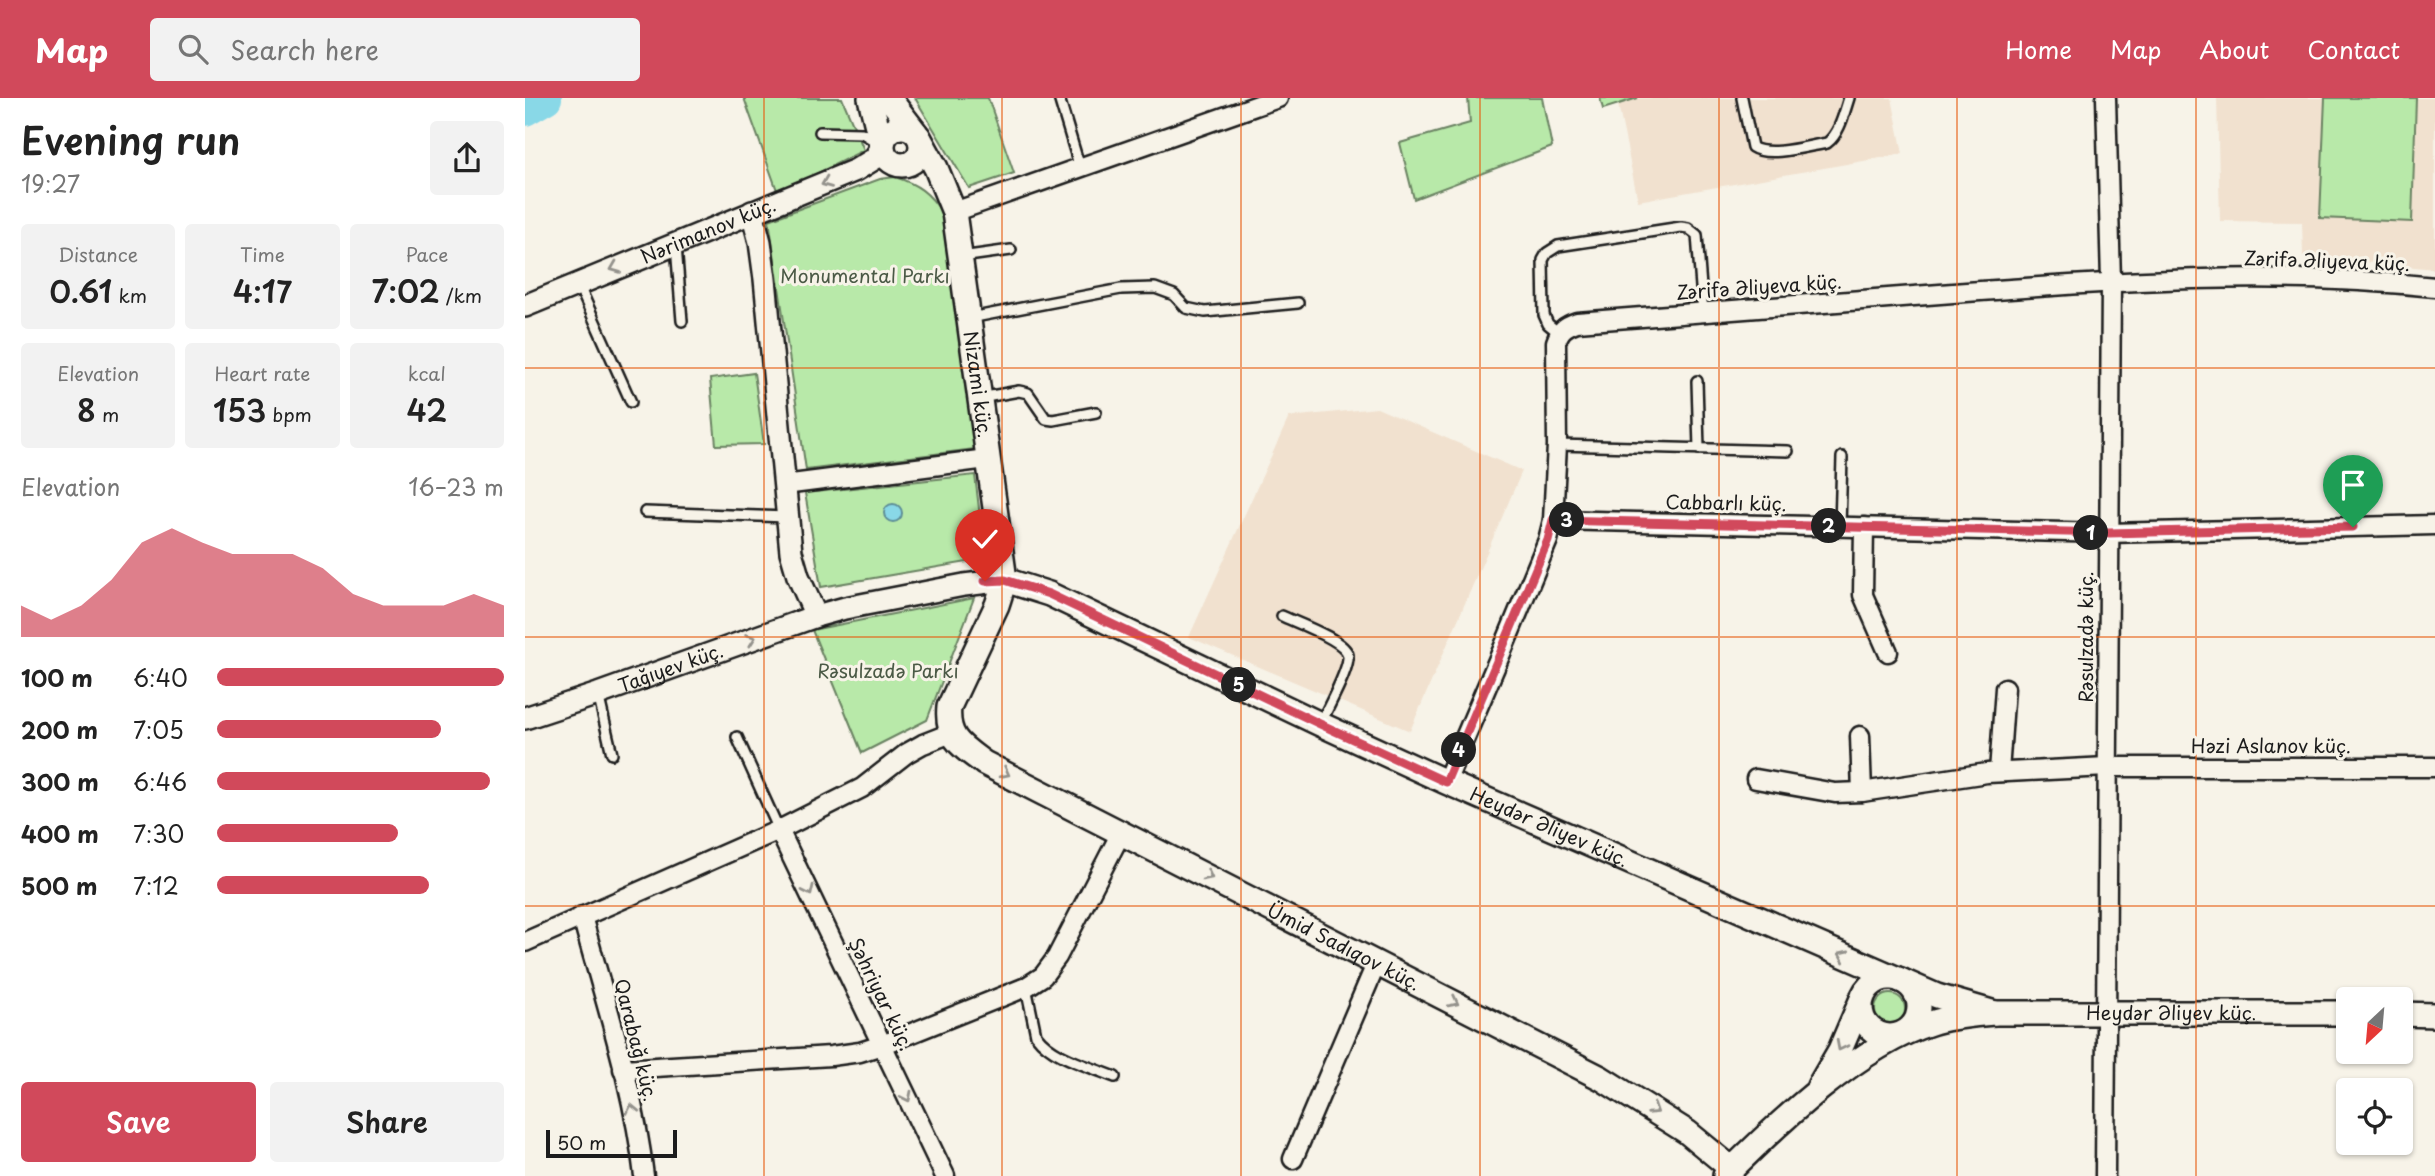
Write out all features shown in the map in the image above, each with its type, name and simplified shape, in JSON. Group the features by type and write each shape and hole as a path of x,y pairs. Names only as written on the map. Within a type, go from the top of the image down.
{"main road":[{"path":"870,98 886,158 928,178 950,202"},
{"name":"Nizami küç.","path":"889,98 918,135 950,202 1005,580"},
{"path":"882,147 885,137 897,127 907,127 918,135 921,143 920,154 912,163 901,165"},
{"path":"951,733 948,720 950,707 997,605 1005,580"},
{"name":"Heydər Əliyev küç.","path":"1005,580 1049,594 1446,782 1951,1002 1995,1013 2336,1013"},
{"name":"Ümid Sadıqov küç.","path":"951,733 963,748 984,763 1122,831 1601,1078 1687,1132 1728,1173"},
{"path":"1728,1173 1816,1091 1915,1024 1920,1008 1916,992 1906,982 1895,978 1879,980 1872,984 1862,998 1840,1050 1816,1091"},
{"path":"1862,998 1862,1015 1871,1029 1885,1036 1902,1034 1940,1021 1995,1013"},
{"path":"2413,1014 2435,1015"}],"street":[{"path":"950,202 1080,167 1278,98"},
{"name":"Rəsulzadə küç.","path":"2105,1176 2111,281 2106,98"},
{"name":"Nərimanov küç.","path":"525,306 865,166 882,147"},
{"path":"752,212 760,242 765,279 791,552 798,576 816,615"},
{"name":"Zərifə Əliyeva küç.","path":"1559,333 1565,326 1577,322 2111,281 2307,278 2371,280 2435,287"},
{"path":"1446,782 1548,540 1553,520 1557,446 1556,342 1559,333"},
{"path":"784,485 987,459"},
{"name":"Cabbarlı küç.","path":"1553,520 2108,533 2435,525"},
{"path":"1864,527 1863,595 1888,652"},
{"name":"Tağıyev küç.","path":"525,718 816,615 985,581 1005,580"},
{"path":"1999,772 2005,688"},
{"path":"525,942 779,830 862,788 907,753 951,733"},
{"path":"1860,737 1862,792"},
{"name":"Həzi Aslanov küç.","path":"1756,779 1835,793 1862,792 1999,772 2107,767 2435,767"},
{"name":"Şəhriyar küç.","path":"779,830 945,1176"},
{"path":"624,1069 860,1052 1025,987 1043,976 1058,957 1122,831"},
{"name":"Qarabağ küç.","path":"582,916 624,1069 644,1176"},
{"path":"1293,1158 1377,962"}],"lane":[{"path":"1059,98 1080,167"},
{"path":"1742,98 1752,147 1758,151 1769,152 1827,143 1837,130 1849,98"},
{"path":"820,132 862,133 882,147"},
{"path":"1559,333 1548,324 1544,315 1543,260 1546,253 1558,246 1681,227 1689,228 1697,235 1703,313"},
{"path":"676,244 682,321"},
{"path":"960,257 1011,250"},
{"path":"578,284 631,402"},
{"path":"968,319 1121,289 1154,288 1174,295 1186,308 1205,312 1298,303"},
{"path":"1697,381 1699,449"},
{"path":"979,398 1019,391 1028,393 1046,419 1053,420 1096,412"},
{"path":"1557,446 1789,451"},
{"path":"1840,527 1842,457"},
{"path":"645,512 786,517"},
{"path":"1282,616 1341,643 1348,654 1347,665 1320,724"},
{"path":"598,694 612,754"},
{"path":"737,737 779,830"},
{"path":"1025,987 1036,1035 1041,1042 1053,1051 1115,1077"}],"shaded area":[{"path":"1638,98 1892,98 1903,154 1638,201 1618,104"},
{"path":"2217,98 2435,98 2435,269 2303,256 2302,222 2220,221"},
{"path":"1377,408 1522,471 1410,731 1189,637 1289,417"}],"green space":[{"path":"744,98 842,98 864,150 778,193"},
{"path":"915,98 988,98 1014,173 969,188"},
{"path":"1468,98 1542,98 1552,147 1414,199 1400,143 1470,123"},
{"path":"1600,98 1638,98 1603,109"},
{"path":"2325,98 2416,98 2412,222 2320,218"},
{"name":"Monumental Parkı","path":"895,177 922,190 942,213 975,449 806,470 769,220 880,179"},
{"path":"754,373 764,444 716,445 710,379"},
{"path":"975,475 985,559 821,587 805,493"},
{"name":"Rəsulzadə Parkı","path":"974,598 927,720 862,753 812,630"},
{"path":"1890,994 1896,995 1904,1003 1904,1015 1896,1023 1890,1024 1884,1023 1876,1015 1875,1009 1876,1003 1884,995"}],"water":[{"path":"889,504 897,504 902,513 900,520 889,522 884,517 884,509"}],"waterway":[{"path":"525,110 546,98"}],"route":[{"path":"985,581 1005,580 1049,594 1446,782 1548,540 1553,520 2108,533 2353,527"}]}
